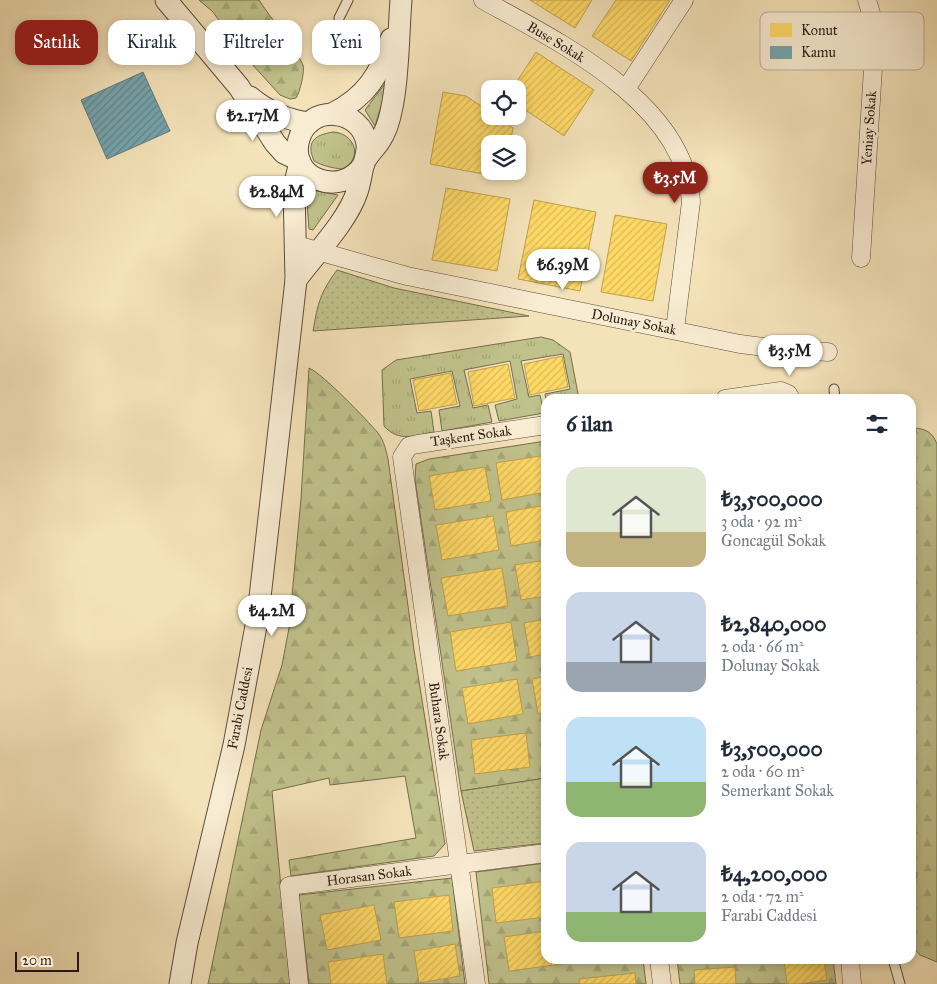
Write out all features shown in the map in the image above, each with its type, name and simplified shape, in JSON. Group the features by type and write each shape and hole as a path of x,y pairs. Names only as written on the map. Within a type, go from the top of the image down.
{"street":[{"path":"166,0 239,87 275,143 284,153 300,161"},
{"path":"400,0 395,84 391,114 383,136 355,174 346,180 336,183 324,182 313,177 304,169 300,161 299,139 309,123 316,118 332,114 362,95 378,73 386,56 400,0"},
{"name":"Buse Sokak","path":"483,0 579,55 614,78 653,117 680,155 690,186 691,202 675,330"},
{"path":"626,89 684,0"},
{"name":"Yeniay Sokak","path":"867,0 871,12"},
{"name":"Yeniay Sokak","path":"861,258 873,70"},
{"path":"239,87 261,106 273,113 295,121 309,123"},
{"path":"296,280 331,235 349,208 357,193 365,161 367,145 360,127 350,118 332,114"},
{"name":"Farabi Caddesi","path":"180,984 187,943 234,745 258,615 296,280 294,187 300,161"},
{"name":"Dolunay Sokak","path":"296,245 407,276 740,344 828,352"},
{"path":"759,394 781,391 788,394"},
{"name":"Taşkent Sokak","path":"402,457 409,446 541,426"},
{"name":"Buhara Sokak","path":"402,457 476,984"},
{"name":"Horasan Sokak","path":"298,984 289,886 541,854"},
{"path":"660,964 662,984"},
{"path":"850,964 852,984"}],"lane":[{"path":"339,18 348,0"},
{"path":"894,964 900,984"}],"green space":[{"path":"199,0 259,0 273,20 219,20 213,12"},
{"path":"302,63 303,72 302,82 296,98 290,99 280,95 253,65 302,65"},
{"path":"387,81 387,87 375,126 365,110"},
{"path":"333,132 341,133 347,137 354,147 353,159 349,165 342,169 317,163 314,161 312,154 311,144 313,140 321,135"},
{"path":"306,189 338,195 313,230 309,229"},
{"path":"337,270 394,288 529,316 313,331 320,299"},
{"path":"541,337 553,340 570,352 578,394 545,394 570,389 563,354 521,361 529,397 540,395 541,414 499,421 495,405 517,399 510,361 464,370 473,408 488,405 492,422 442,431 439,410 460,406 452,371 410,379 417,413 431,411 434,432 414,436 395,435 384,426 382,370 396,360"},
{"path":"309,368 334,388 365,418 378,433 386,449 414,650 445,844 434,856 291,876 289,860 416,838 405,776 330,785 329,778 272,791 290,984 208,984 261,730 282,665 289,628 301,499"},
{"path":"916,429 930,433 937,444 937,962 920,955 916,951"},
{"path":"541,442 541,779 461,791 415,479 416,464 429,459"},
{"path":"541,779 541,844 474,851 461,791"},
{"path":"541,864 541,964 644,964 646,984 489,984 476,872"},
{"path":"452,878 465,984 309,984 299,895"},
{"path":"678,964 834,964 836,984 680,984"}],"building: Konut":[{"path":"530,0 592,0 575,28"},
{"path":"616,0 670,0 631,61 592,36"},
{"path":"536,52 594,90 564,136 526,110 526,80 518,80"},
{"path":"443,92 466,96 481,106 481,125 508,125 513,128 512,135 481,135 481,174 430,164"},
{"path":"446,188 510,199 497,271 432,260"},
{"path":"534,200 596,212 580,291 518,279"},
{"path":"615,215 667,224 653,301 601,292"},
{"path":"562,356 568,387 530,395 524,364"},
{"path":"508,364 515,398 474,406 468,372"},
{"path":"451,373 457,404 419,411 413,380"},
{"path":"541,456 541,493 502,500 496,463"},
{"path":"485,467 491,501 435,510 429,476"},
{"path":"541,506 541,541 511,546 506,512"},
{"path":"493,516 499,550 442,560 436,525"},
{"path":"541,561 541,597 521,600 515,565"},
{"path":"502,568 508,606 448,616 441,578"},
{"path":"541,620 541,655 530,657 524,623"},
{"path":"511,622 517,661 456,671 450,632"},
{"path":"541,677 541,713 538,714 532,679"},
{"path":"517,679 523,714 468,724 462,688"},
{"path":"526,733 530,767 475,774 471,740"},
{"path":"541,882 541,918 496,923 492,888"},
{"path":"449,895 453,931 399,938 394,902"},
{"path":"374,905 381,940 327,950 320,915"},
{"path":"541,932 541,964 562,964 509,971 504,937"},
{"path":"455,944 460,976 419,983 414,951"},
{"path":"383,954 387,984 331,984 328,962"},
{"path":"784,964 825,964 827,980 787,984"},
{"path":"735,967 736,984 695,984 694,970"},
{"path":"635,973 636,984 580,984 579,979"}],"building: Kamu":[{"path":"143,72 170,131 107,159 81,100"}]}
